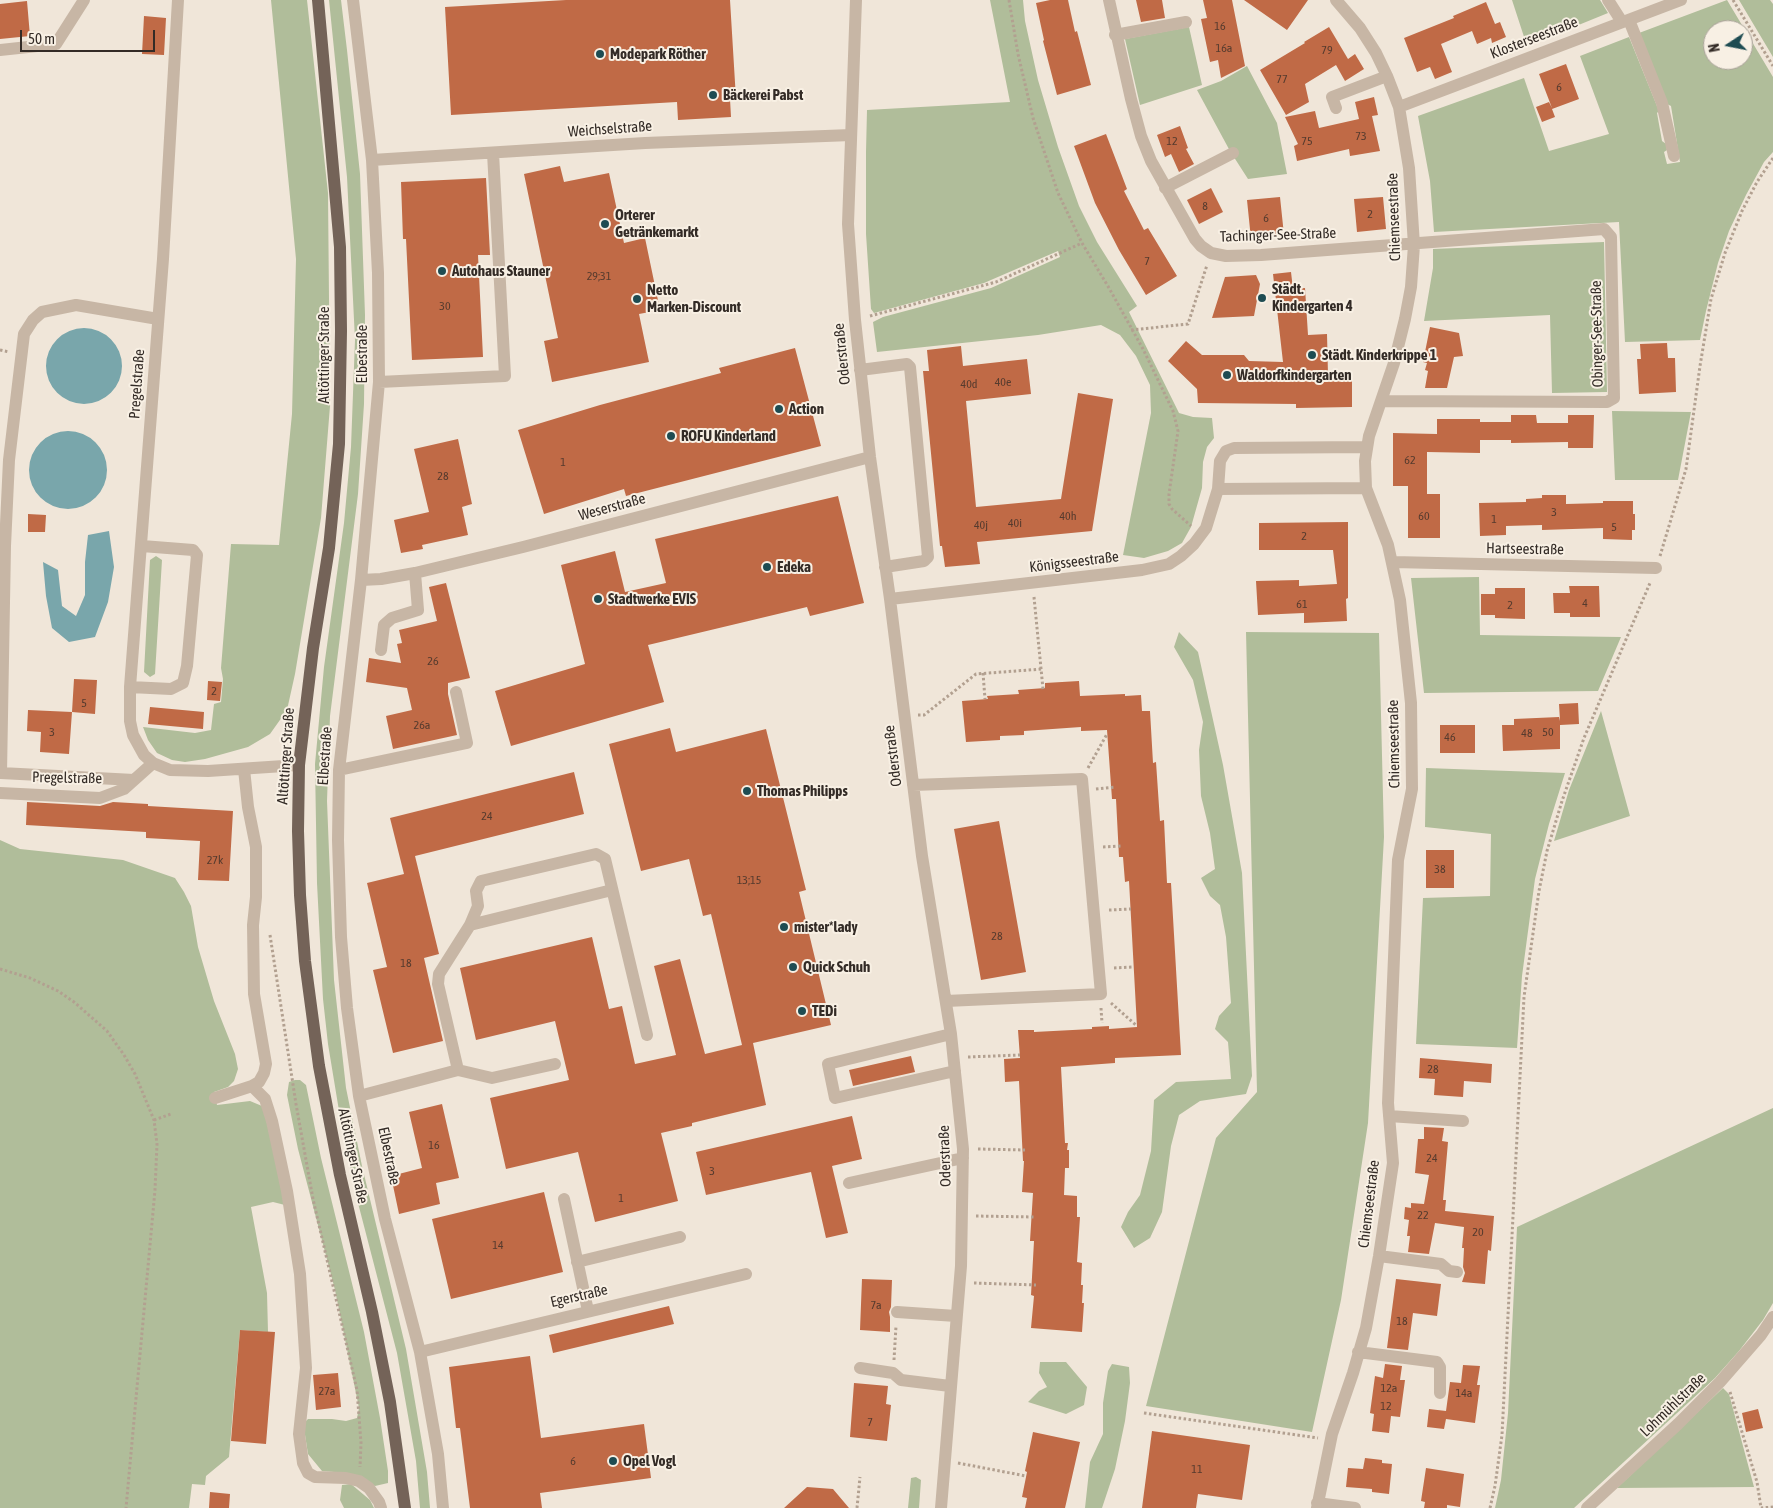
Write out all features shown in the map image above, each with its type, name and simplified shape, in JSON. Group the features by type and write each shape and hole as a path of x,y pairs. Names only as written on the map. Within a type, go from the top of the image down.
{"main road":[{"name":"Altöttinger Straße","path":"318,0 340,247 340,435 329,548 313,648 300,766 298,831 300,895 311,1015 319,1066 340,1175 372,1312 390,1402 405,1508"}],"street":[{"path":"0,50 56,44 84,0"},
{"name":"Pregelstraße","path":"0,793 100,798 124,789 153,763 144,755 133,734 130,721 130,687 158,318 178,0"},
{"name":"Elbestraße","path":"353,0 372,160 378,273 379,382 361,580 338,770 341,937 347,1008 359,1096 385,1219 420,1352 438,1454 443,1508"},
{"name":"Oderstraße","path":"856,0 848,224 855,320 870,457 922,856 954,1057 963,1153 959,1282 941,1508"},
{"name":"Tachinger-See-Straße","path":"1109,0 1141,136 1151,162 1165,188 1201,246 1211,253 1226,256 1414,245"},
{"path":"1608,0 1625,21 1662,103 1674,156"},
{"name":"Klosterseestraße","path":"1399,107 1681,0"},
{"name":"Chiemseestraße","path":"1317,1506 1331,1439 1366,1328 1393,1163 1388,1103 1398,860 1412,789 1411,703 1400,600 1393,562 1366,488 1365,461 1366,447 1394,363 1406,319 1411,287 1414,245 1409,168 1399,107 1387,76 1376,53 1360,28 1338,1"},
{"path":"1116,35 1186,22"},
{"path":"1332,98 1387,76"},
{"name":"Weichselstraße","path":"372,160 645,142 851,135"},
{"path":"379,382 505,376 493,153"},
{"path":"1165,188 1233,153"},
{"name":"Obinger-See-Straße","path":"1381,401 1607,402 1614,398 1612,241 1604,229 1414,245"},
{"path":"134,780 0,773 3,525 23,341 24,334 32,320 42,312 76,305 158,318"},
{"path":"860,370 907,364 910,366 928,557 924,561 885,567"},
{"name":"Königsseestraße","path":"890,599 1142,570 1169,564 1181,556 1206,528 1218,489 1220,461 1226,451 1234,448 1366,447"},
{"name":"Weserstraße","path":"361,580 381,579 415,573 523,547 870,457"},
{"path":"1218,489 1366,488"},
{"path":"130,687 171,689 183,683 187,666 197,555 193,550 142,546"},
{"name":"Hartseestraße","path":"1393,562 1656,568"},
{"path":"381,650 384,625 392,618 418,610 415,573"},
{"path":"338,770 467,744 456,692"},
{"path":"153,763 170,770 208,772 244,768 300,766"},
{"path":"215,1098 259,1082 266,1064 254,994 253,925 256,897 256,847 248,807 244,768"},
{"path":"913,785 1082,779 1100,994 946,1001"},
{"path":"458,1070 438,984 440,974 470,925 478,906 476,891 481,881 596,854 605,858 647,1035"},
{"path":"470,925 612,890"},
{"path":"951,1034 828,1064 835,1098 955,1071"},
{"path":"359,1096 458,1070 492,1078 555,1064"},
{"path":"252,1086 265,1099 272,1121 287,1191 300,1274 306,1368 299,1434 303,1463 308,1473 315,1476 346,1478 359,1481 369,1488 381,1508"},
{"path":"1389,1116 1462,1121"},
{"path":"849,1183 963,1153"},
{"path":"564,1199 588,1311"},
{"path":"577,1262 680,1237"},
{"path":"1379,1256 1441,1264 1449,1271 1457,1272"},
{"name":"Egerstraße","path":"420,1352 746,1274"},
{"path":"897,1312 956,1316"},
{"name":"Lohmühlstraße","path":"1588,1508 1720,1382 1761,1335 1773,1316"},
{"path":"1358,1352 1438,1362 1440,1367 1440,1393"},
{"path":"860,1368 893,1373 901,1380 950,1386"},
{"path":"1317,1506 1355,1508"}],"path":[{"path":"1009,0 1018,54 1033,118 1058,193 1082,243 1143,349 1173,411 1178,431 1169,504 1180,517 1201,535"},
{"path":"1733,0 1773,66"},
{"path":"1490,1508 1502,1435 1524,997 1538,892 1559,809 1584,738 1656,568 1686,469 1700,366 1719,271 1742,211 1757,182 1773,158"},
{"path":"855,320 996,282 1082,243"},
{"path":"1131,330 1188,324 1211,253"},
{"path":"1033,583 1043,689"},
{"path":"905,716 924,715 976,674 1042,669"},
{"path":"983,673 985,700"},
{"path":"1082,779 1107,734"},
{"path":"1093,911 1130,909"},
{"path":"269,931 313,1199 358,1390 361,1442 359,1481"},
{"path":"0,969 30,978 58,991 74,1002 107,1031 135,1074 154,1120 157,1144 156,1190 126,1508"},
{"path":"1100,994 1102,1023"},
{"path":"1100,994 1137,1026"},
{"path":"954,1057 1020,1056"},
{"path":"154,1120 171,1114"},
{"path":"963,1153 1025,1150"},
{"path":"962,1216 1035,1217"},
{"path":"959,1282 1036,1285"},
{"path":"893,1373 897,1312"},
{"path":"1720,1382 1731,1392 1757,1482 1761,1508 1773,1507"},
{"path":"1144,1414 1331,1439"},
{"path":"944,1461 1026,1476"},
{"path":"857,1508 860,1477"}],"green space":[{"path":"271,0 307,0 328,193 330,406 321,518 295,674 287,710 270,734 248,747 205,759 185,762 172,760 157,753 148,740 143,727 195,733 211,730 214,704 221,702 223,679 221,668 231,544 279,545 292,414 296,259"},
{"path":"329,0 341,0 347,50 360,174 365,315 364,404 358,494 330,716 327,801 334,980 346,1088 362,1166 406,1349 427,1472 430,1508 420,1508 416,1461 397,1353 358,1203 343,1135 328,1044 323,999 317,883 315,764 324,667 344,523 351,447 355,340 347,177"},
{"path":"990,0 1023,0 1025,21 1038,80 1058,147 1079,206 1097,242 1137,306 1129,312 1179,413 1193,417 1212,418 1214,438 1207,447 1203,462 1202,488 1191,527 1182,543 1168,551 1144,558 1123,555 1151,413 1150,385 1136,356 1120,335 1101,325 1038,335 877,352 873,322 883,317 991,288 1060,257 1058,251 984,283 874,313 871,309 866,234 867,110 1010,102"},
{"path":"1512,0 1600,0 1608,13 1527,46"},
{"path":"1727,0 1739,20 1703,20 1703,70 1753,70 1753,44 1773,77 1773,152 1764,162 1729,231 1718,263 1700,340 1625,342 1619,222 1434,232 1430,181 1418,116 1524,78 1549,151 1609,134 1580,56 1629,37 1659,111 1657,113 1662,141 1666,144 1667,150 1664,152 1667,164 1680,162 1671,106 1667,104 1639,33"},
{"path":"1739,0 1770,0 1773,4 1773,57 1753,23 1753,20 1751,20"},
{"path":"1189,27 1202,85 1140,105 1125,39"},
{"path":"1247,66 1277,123 1287,174 1248,179 1230,151 1197,90 1221,81"},
{"path":"1604,242 1607,392 1552,393 1550,315 1424,321 1433,268 1433,249"},
{"path":"1612,411 1691,412 1678,480 1615,480"},
{"path":"156,556 162,560 155,674 150,677 144,672 150,560"},
{"path":"1479,577 1480,635 1621,637 1598,691 1424,693 1411,578"},
{"path":"1179,632 1198,652 1223,765 1242,873 1252,1076 1246,1094 1200,1101 1179,1115 1171,1146 1162,1212 1150,1238 1134,1248 1121,1227 1128,1212 1140,1195 1151,1151 1154,1100 1176,1082 1231,1079 1228,1042 1215,1029 1219,1016 1231,1003 1226,937 1220,905 1210,896 1201,878 1215,869 1210,833 1201,796 1199,750 1203,722 1193,680 1174,647"},
{"path":"1246,632 1379,633 1384,837 1368,1123 1341,1300 1312,1432 1146,1406 1216,1138 1257,1092"},
{"path":"1601,711 1630,816 1554,841 1569,790"},
{"path":"1426,768 1565,773 1549,824 1535,879 1522,976 1517,1048 1416,1044 1423,898 1490,896 1491,834 1425,827"},
{"path":"0,840 20,849 123,860 175,878 191,906 198,947 214,1001 235,1054 238,1069 234,1081 228,1087 214,1092 217,1105 250,1101 262,1106 267,1123 285,1205 273,1202 251,1207 267,1293 268,1332 240,1330 229,1457 206,1476 205,1485 192,1484 189,1508 0,1508"},
{"path":"300,1080 306,1085 321,1158 364,1332 388,1471 388,1483 375,1486 346,1473 322,1471 308,1454 305,1422 308,1419 346,1421 357,1418 359,1408 335,1290 298,1149 287,1095 289,1082"},
{"path":"1773,1108 1773,1303 1763,1320 1715,1378 1574,1508 1495,1508 1501,1480 1508,1413 1517,1227"},
{"path":"1040,1362 1066,1362 1087,1387 1084,1405 1066,1414 1028,1402 1039,1391 1047,1387 1039,1373"},
{"path":"1112,1364 1129,1367 1130,1383 1125,1421 1115,1469 1102,1508 1085,1508 1090,1462 1103,1434 1103,1403 1108,1371"},
{"path":"1723,1388 1729,1394 1754,1487 1617,1488"},
{"path":"916,1477 921,1480 919,1508 908,1508 911,1478"},
{"path":"351,1484 370,1500 374,1508 344,1508 340,1500 342,1485"}],"water":[{"path":"77,328 91,328 105,334 116,345 122,359 119,381 111,393 91,404 77,404 63,398 52,387 46,373 46,359 52,345 63,334"},
{"path":"68,431 83,434 95,443 104,455 107,470 104,485 95,497 83,506 68,509 53,506 41,497 32,485 29,470 32,455 41,443 53,434"},
{"path":"109,531 114,567 108,602 95,637 69,642 52,628 46,596 43,562 58,570 62,606 76,616 85,595 85,562 88,535"}],"building":[{"path":"566,0 730,0 736,99 730,99 731,117 678,120 677,102 451,115 445,7"},
{"path":"1050,0 1068,0 1075,32 1077,31 1091,85 1057,95 1043,41 1036,3"},
{"path":"1136,0 1162,0 1165,18 1141,22"},
{"path":"1203,0 1232,0 1245,66 1221,78 1218,60 1210,62 1201,19 1207,18"},
{"path":"1244,0 1308,0 1287,30"},
{"path":"27,1 30,36 0,39 0,4"},
{"path":"1486,2 1495,24 1500,22 1506,37 1492,43 1491,38 1477,44 1472,31 1441,44 1452,72 1435,79 1430,67 1417,72 1404,38 1454,18 1453,16"},
{"path":"144,16 166,18 164,55 142,54"},
{"path":"1329,27 1348,59 1355,54 1364,69 1345,81 1336,65 1305,84 1309,102 1286,115 1260,70"},
{"path":"1566,64 1579,99 1552,109 1555,117 1542,122 1536,107 1549,102 1552,108 1539,74"},
{"path":"1374,97 1378,115 1372,116 1380,151 1350,156 1349,149 1297,161 1294,146 1298,144 1285,117 1315,111 1319,128 1359,119 1355,102"},
{"path":"1180,126 1188,148 1186,149 1194,164 1179,172 1171,154 1165,157 1157,135"},
{"path":"1106,134 1127,189 1124,191 1144,230 1148,228 1177,276 1146,295 1119,250 1095,203 1074,146"},
{"path":"560,166 564,182 609,173 624,243 645,238 660,310 639,314 649,362 552,382 544,341 558,338 524,174"},
{"path":"486,178 490,255 478,255 483,357 412,360 406,239 403,239 401,182"},
{"path":"1211,188 1223,212 1199,224 1187,200"},
{"path":"1280,197 1284,235 1251,239 1247,200"},
{"path":"1383,197 1386,229 1357,232 1354,199"},
{"path":"1291,272 1293,289 1305,288 1308,335 1327,334 1328,375 1352,374 1352,407 1296,408 1296,404 1198,403 1197,389 1168,361 1186,341 1202,355 1244,355 1249,361 1283,362 1273,274"},
{"path":"1256,275 1260,284 1254,316 1212,318 1225,277"},
{"path":"1430,327 1459,333 1463,356 1454,357 1447,388 1425,388 1428,371 1425,370 1427,363 1423,362"},
{"path":"1667,343 1668,358 1675,358 1676,392 1639,394 1637,359 1641,359 1640,344"},
{"path":"961,346 963,366 1027,359 1031,394 966,401 976,507 1061,499 1078,393 1113,399 1092,531 977,542 980,564 945,567 942,546 940,546 923,371 929,371 927,350"},
{"path":"795,348 821,446 626,496 624,489 544,514 518,430 600,405 721,373 719,368"},
{"path":"1511,415 1536,415 1537,423 1568,423 1568,415 1594,415 1593,448 1568,448 1568,442 1511,443 1511,440 1480,440 1480,453 1427,452 1427,494 1440,494 1440,538 1408,538 1408,486 1393,486 1393,433 1437,434 1437,419 1480,419 1480,422 1511,422"},
{"path":"458,439 472,504 462,507 468,535 422,545 423,549 401,553 394,520 429,512 414,449"},
{"path":"1542,495 1566,495 1566,504 1633,501 1635,530 1632,530 1632,540 1603,539 1603,528 1542,530 1542,525 1506,526 1506,535 1480,536 1479,503 1526,502 1526,499 1542,498"},
{"path":"838,496 864,603 810,616 807,607 648,645 664,702 511,746 495,691 585,664 561,565 615,551 625,592 666,583 655,539"},
{"path":"28,514 46,515 45,532 28,532"},
{"path":"1348,522 1347,621 1304,623 1304,613 1258,615 1256,581 1299,580 1299,586 1337,584 1333,550 1259,550 1259,523"},
{"path":"446,583 470,678 448,683 448,694 457,735 393,749 386,716 412,710 407,688 366,682 369,658 401,663 397,644 402,643 399,630 437,621 429,587"},
{"path":"1569,586 1599,586 1600,617 1570,617 1570,613 1554,613 1553,593 1570,593"},
{"path":"1495,588 1525,588 1525,619 1495,618 1495,615 1481,615 1481,594 1495,594"},
{"path":"74,679 97,680 95,714 72,712"},
{"path":"208,681 222,682 220,701 207,700"},
{"path":"1079,681 1080,696 1141,695 1142,711 1150,711 1153,763 1156,762 1160,821 1164,820 1167,883 1171,883 1181,1055 1115,1058 1115,1063 1061,1067 1065,1143 1068,1143 1067,1150 1069,1150 1069,1168 1065,1168 1064,1195 1077,1196 1077,1217 1080,1217 1077,1262 1082,1263 1081,1285 1083,1285 1082,1303 1084,1303 1082,1332 1031,1328 1034,1296 1031,1295 1034,1241 1030,1241 1033,1193 1022,1192 1024,1161 1019,1081 1005,1082 1004,1059 1020,1058 1018,1030 1034,1030 1034,1032 1092,1029 1092,1027 1109,1026 1109,1029 1137,1027 1129,881 1125,882 1123,857 1119,857 1116,799 1112,799 1107,730 1081,731 1081,727 1024,731 1024,735 1000,736 1000,740 966,742 962,701 988,699 987,696 1019,694 1018,690 1045,688 1045,683"},
{"path":"1578,703 1579,724 1560,725 1560,749 1503,751 1502,725 1514,725 1514,719 1559,717 1560,721 1559,704"},
{"path":"150,707 204,712 203,729 148,724"},
{"path":"28,710 72,712 69,754 40,752 41,732 27,731"},
{"path":"1440,725 1475,725 1475,753 1440,753"},
{"path":"670,728 676,752 766,729 806,890 799,892 831,1025 753,1043 766,1105 692,1123 692,1126 661,1133 678,1201 595,1222 578,1152 506,1169 490,1098 569,1080 555,1021 476,1040 460,968 592,937 609,1009 622,1006 635,1064 676,1055 654,966 680,959 705,1054 742,1045 711,914 703,916 689,859 641,871 609,744"},
{"path":"574,772 584,814 415,856 439,954 424,958 443,1041 393,1053 373,970 387,967 367,883 404,874 390,818"},
{"path":"27,802 100,806 113,802 233,811 229,881 198,880 200,841 146,838 146,832 26,825"},
{"path":"999,821 1026,972 981,980 954,829"},
{"path":"1426,850 1454,850 1454,888 1426,888"},
{"path":"911,1056 915,1072 853,1086 849,1070"},
{"path":"1420,1058 1492,1064 1491,1083 1464,1081 1463,1097 1434,1095 1435,1079 1419,1078"},
{"path":"442,1104 459,1178 436,1183 440,1204 399,1214 391,1176 422,1168 409,1112"},
{"path":"852,1116 862,1159 832,1166 848,1233 826,1238 811,1172 706,1195 696,1152"},
{"path":"1424,1127 1444,1128 1442,1141 1448,1142 1443,1200 1446,1200 1445,1211 1494,1216 1491,1251 1488,1250 1485,1284 1462,1282 1465,1273 1463,1267 1464,1248 1462,1248 1464,1227 1435,1223 1429,1254 1408,1252 1409,1220 1404,1219 1405,1207 1411,1208 1411,1203 1424,1204 1429,1175 1415,1173 1418,1139 1424,1139"},
{"path":"544,1192 563,1272 451,1299 432,1219"},
{"path":"862,1279 892,1280 891,1307 889,1312 890,1332 860,1330"},
{"path":"1396,1279 1441,1284 1437,1316 1413,1313 1408,1350 1387,1348"},
{"path":"669,1306 674,1324 553,1353 549,1335"},
{"path":"240,1330 275,1332 266,1444 231,1441"},
{"path":"530,1356 541,1438 644,1424 651,1478 540,1493 542,1508 470,1508 460,1428 456,1428 449,1367"},
{"path":"1385,1364 1402,1366 1400,1380 1405,1380 1400,1417 1391,1416 1389,1433 1372,1431 1374,1414 1370,1413 1375,1376 1383,1378"},
{"path":"1463,1365 1480,1366 1477,1385 1480,1385 1475,1423 1446,1419 1444,1429 1427,1427 1429,1409 1446,1411 1450,1382 1461,1383"},
{"path":"338,1373 341,1407 316,1410 313,1375"},
{"path":"854,1383 888,1386 886,1404 891,1405 887,1441 850,1437"},
{"path":"1758,1409 1763,1428 1746,1432 1742,1413"},
{"path":"1152,1431 1250,1445 1242,1500 1198,1494 1196,1508 1142,1508"},
{"path":"1033,1432 1080,1442 1065,1508 1025,1508 1027,1498 1022,1497"},
{"path":"1365,1458 1382,1460 1382,1463 1392,1464 1389,1494 1372,1492 1372,1489 1346,1487 1348,1468 1363,1469"},
{"path":"1426,1468 1464,1474 1460,1507 1447,1505 1447,1508 1424,1508 1425,1502 1421,1501"},
{"path":"807,1487 833,1489 849,1508 784,1508"},
{"path":"210,1492 230,1494 229,1508 209,1508"}],"place":[{"name":"Modepark Röther","path":"600,54"},
{"name":"Bäckerei Pabst","path":"713,95"},
{"name":"Orterer Getränkemarkt","path":"605,224"},
{"name":"Autohaus Stauner","path":"442,271"},
{"name":"Städt. Kindergarten 4","path":"1262,298"},
{"name":"Netto Marken-Discount","path":"637,299"},
{"name":"Städt. Kinderkrippe 1","path":"1312,355"},
{"name":"Waldorfkindergarten","path":"1227,375"},
{"name":"Action","path":"779,409"},
{"name":"ROFU Kinderland","path":"671,436"},
{"name":"Edeka","path":"767,567"},
{"name":"Stadtwerke EVIS","path":"598,599"},
{"name":"Thomas Philipps","path":"747,791"},
{"name":"mister*lady","path":"784,927"},
{"name":"Quick Schuh","path":"793,967"},
{"name":"TEDi","path":"802,1011"},
{"name":"Opel Vogl","path":"613,1461"}]}
